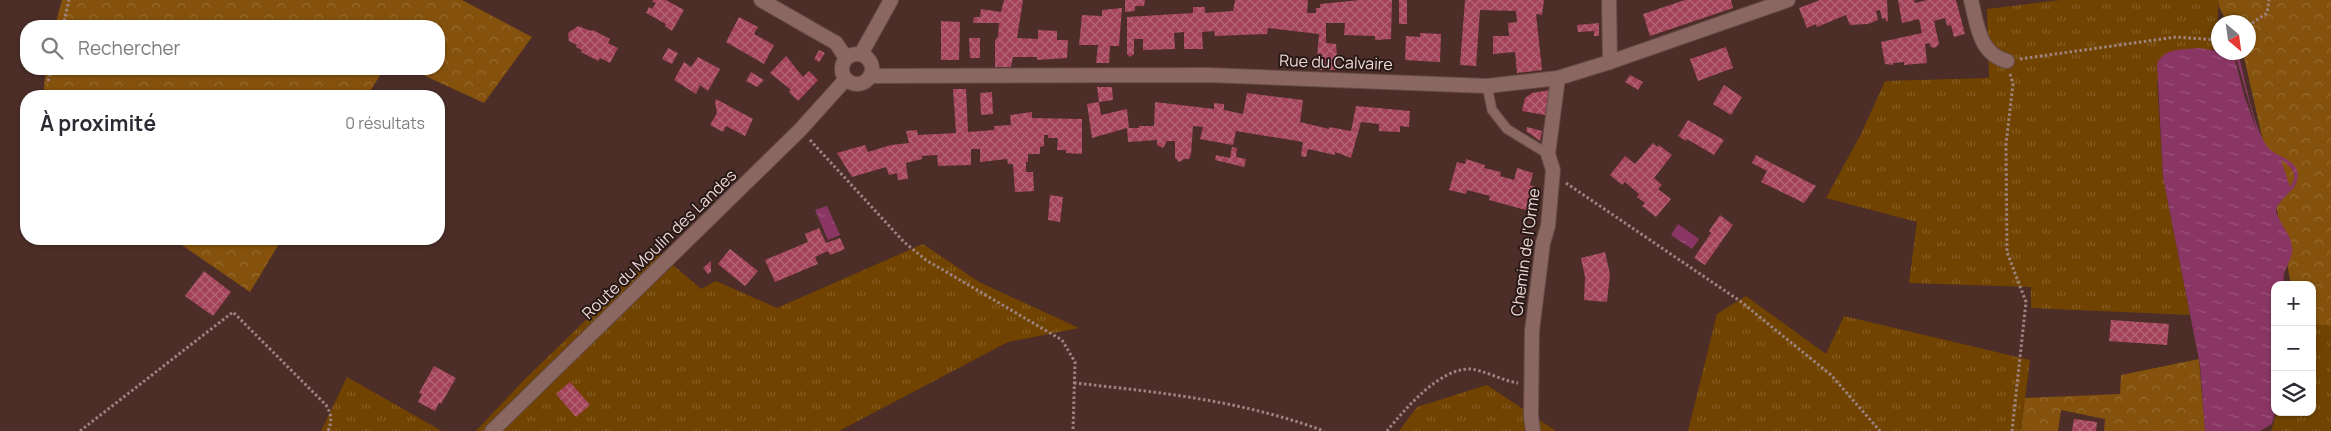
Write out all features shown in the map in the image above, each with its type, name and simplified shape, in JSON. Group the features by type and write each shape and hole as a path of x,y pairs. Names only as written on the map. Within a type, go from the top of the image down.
{"street":[{"path":"761,0 836,43 846,58"},
{"path":"861,54 891,0"},
{"path":"1609,0 1610,62"},
{"name":"Rue du Calvaire","path":"870,76 1208,75 1487,86 1558,78 1610,62 1788,0"},
{"path":"1971,0 1979,35 1989,51 2007,61"},
{"path":"853,54 861,54 871,63 870,76 859,83 846,79 842,66 846,58 853,54"},
{"name":"Chemin de l'Orme","path":"1533,431 1531,384 1533,324 1544,242 1548,226 1553,170 1548,154 1558,78"},
{"name":"Route du Moulin des Landes","path":"492,431 800,130 846,79"}],"lane":[{"path":"1487,86 1492,110 1506,129 1548,154"}],"path":[{"path":"64,20 69,0"},
{"path":"2256,20 2266,13 2269,0"},
{"path":"2012,431 2026,302 2008,252 2006,144 2013,84 2007,61 2176,37 2211,40"},
{"path":"48,82 50,75"},
{"path":"800,130 904,242 926,260 1062,340 1075,362 1073,431"},
{"path":"1553,170 1566,182 1740,301 1831,375 1880,431"},
{"path":"80,431 233,312 326,405 331,414 331,424 328,431"},
{"path":"1387,431 1408,405 1442,377 1470,369 1510,382 1531,384"},
{"path":"1074,383 1157,392 1225,403 1295,420 1324,431"}],"green space":[{"path":"62,0 462,0 532,37 484,103 423,75 445,75 445,20 57,20"},
{"path":"2061,0 2218,0 2218,15 2211,15 2211,50 2157,82 2163,177 2190,315 2031,308 2031,287 1909,283 1917,222 1826,198 1861,134 1885,81 1989,78 1987,9"},
{"path":"2218,0 2331,0 2331,326 2316,324 2316,281 2290,281 2270,172 2245,60 2256,60 2256,15 2223,15"},
{"path":"45,75 380,75 371,90 44,90"},
{"path":"923,244 979,282 1079,328 1008,342 839,431 476,431 523,381 657,251 701,289 716,281 777,308"},
{"path":"182,245 278,245 250,292"},
{"path":"1746,296 1826,354 1844,316 2030,360 2021,431 1688,431 1717,314"},
{"path":"2316,324 2331,326 2331,431 2271,431 2276,416 2316,416"},
{"path":"2199,359 2205,431 2104,431 2105,419 2061,410 2058,431 2021,431 2025,398 2120,394 2121,375"},
{"path":"347,377 442,431 321,431"},
{"path":"1487,385 1556,431 1399,431 1417,407"}],"water":[{"path":"2199,48 2211,50 2211,60 2235,60 2245,98 2257,131 2237,60 2240,60 2256,124 2266,145 2297,169 2298,175 2295,185 2276,210 2290,238 2292,252 2285,270 2284,281 2271,281 2271,416 2274,416 2272,424 2260,431 2205,431 2200,365 2163,177 2157,64 2164,55 2181,49","holes":["2281,160 2291,168 2294,179 2290,187"]},
{"path":"827,206 840,235 828,240 815,210"},
{"path":"1678,224 1699,239 1692,249 1671,235"}],"building":[{"path":"653,0 666,0 684,10 672,31 665,26 666,24 646,13 649,7 652,9 656,3 652,2"},
{"path":"1004,0 1023,0 1017,38 1038,39 1038,30 1057,31 1057,40 1068,40 1067,58 1037,60 1037,57 1013,57 1011,67 995,67 995,40 998,37 999,23 973,23 974,17 980,17 981,9 1001,12"},
{"path":"1125,0 1145,0 1144,6 1135,6 1135,11 1125,12"},
{"path":"1235,0 1308,0 1307,13 1316,13 1316,8 1320,8 1320,4 1360,0 1392,0 1391,39 1375,40 1375,36 1344,35 1345,23 1326,23 1326,43 1336,44 1338,70 1316,70 1319,34 1268,28 1267,34 1215,36 1214,31 1202,32 1203,49 1184,49 1184,32 1174,33 1175,49 1143,50 1143,39 1134,39 1134,54 1130,57 1127,54 1127,17 1193,13 1193,7 1205,7 1205,13 1233,11"},
{"path":"1399,0 1407,0 1407,24 1399,24"},
{"path":"1465,0 1544,0 1542,15 1536,14 1542,70 1517,73 1515,52 1493,54 1493,36 1509,36 1508,23 1517,22 1516,11 1480,10 1476,66 1460,65"},
{"path":"1685,0 1731,0 1733,8 1650,36 1643,14"},
{"path":"1820,0 1887,0 1888,21 1885,18 1882,19 1880,10 1876,11 1878,20 1868,24 1850,25 1846,15 1817,27 1816,24 1807,28 1799,8"},
{"path":"1898,0 1914,0 1915,3 1927,0 1956,0 1965,34 1954,37 1951,25 1947,26 1945,18 1934,21 1939,44 1935,48 1931,47 1929,43 1925,44 1927,63 1904,65 1904,62 1893,63 1893,65 1885,64 1881,42 1922,33 1919,19 1902,23"},
{"path":"1122,8 1119,46 1110,46 1109,63 1096,63 1098,45 1079,45 1082,15 1102,16 1102,10"},
{"path":"739,17 758,27 754,34 774,45 764,64 726,42"},
{"path":"941,21 960,22 959,60 941,60"},
{"path":"1599,23 1599,36 1594,36 1594,31 1578,32 1577,25"},
{"path":"578,26 593,30 610,39 608,43 618,48 610,63 600,58 598,61 581,52 582,50 576,47 577,45 569,41 568,33"},
{"path":"1420,33 1441,34 1440,62 1405,60 1406,36 1420,37"},
{"path":"969,38 980,38 980,58 970,58"},
{"path":"1726,47 1733,68 1698,81 1690,59"},
{"path":"668,48 678,53 672,64 662,59"},
{"path":"819,50 825,53 819,62 814,59"},
{"path":"786,56 803,77 809,71 818,80 798,101 789,92 791,90 770,73"},
{"path":"698,57 720,69 708,91 700,85 696,94 674,80 684,62 691,67"},
{"path":"751,72 764,80 757,87 746,81"},
{"path":"1630,75 1643,82 1638,90 1625,82"},
{"path":"1724,85 1742,97 1731,115 1713,104"},
{"path":"1097,87 1112,87 1113,100 1099,102"},
{"path":"953,89 966,89 968,132 994,130 994,126 1011,125 1010,115 1032,112 1032,118 1082,119 1082,154 1066,153 1066,150 1057,150 1058,138 1048,138 1048,135 1044,135 1044,146 1040,147 1040,154 1028,154 1028,162 1026,162 1026,172 1033,172 1034,191 1015,192 1013,164 1008,164 1007,159 980,162 980,149 971,149 971,165 938,166 937,155 922,156 922,159 906,163 908,179 898,180 897,173 889,175 886,167 852,177 837,153 865,145 868,152 891,145 909,143 906,131 917,130 918,135 956,133"},
{"path":"1550,90 1545,115 1522,111 1525,98 1532,93"},
{"path":"992,92 993,114 981,115 980,93"},
{"path":"1247,93 1303,100 1300,122 1329,129 1329,127 1351,131 1356,106 1410,111 1409,127 1400,126 1400,132 1379,131 1379,124 1361,122 1351,158 1335,152 1335,155 1308,149 1306,157 1301,156 1303,142 1236,131 1233,145 1200,139 1203,127 1193,126 1191,154 1189,159 1179,162 1175,158 1175,141 1167,141 1163,148 1157,145 1157,140 1128,142 1127,128 1092,138 1087,104 1099,102 1101,115 1127,109 1129,128 1139,128 1139,126 1154,126 1155,102 1214,109 1214,103 1224,104 1224,110 1243,114"},
{"path":"716,99 753,119 745,136 726,126 723,132 710,125 717,113"},
{"path":"1688,120 1724,140 1714,155 1687,139 1686,141 1678,136"},
{"path":"1527,127 1542,131 1540,141 1526,131"},
{"path":"1653,143 1657,147 1659,145 1672,155 1654,178 1662,185 1658,189 1671,199 1656,217 1642,206 1645,203 1637,197 1639,194 1625,182 1622,185 1610,175 1625,156 1635,164"},
{"path":"1232,147 1237,148 1236,157 1246,159 1244,167 1215,160 1216,155 1230,158"},
{"path":"1756,155 1816,186 1804,203 1761,182 1767,171 1752,163"},
{"path":"1466,159 1485,165 1484,168 1501,172 1500,176 1514,180 1517,168 1533,173 1530,185 1535,187 1531,200 1536,201 1533,212 1489,200 1490,196 1467,190 1466,194 1449,190 1457,162 1465,164"},
{"path":"1050,195 1063,197 1060,222 1048,220"},
{"path":"1720,215 1733,225 1705,265 1694,258 1711,233 1709,231"},
{"path":"819,228 826,243 840,238 845,249 830,255 828,251 815,257 818,264 775,282 765,260 808,242 805,234"},
{"path":"730,249 758,271 745,286 718,264"},
{"path":"1605,252 1610,274 1607,302 1584,300 1585,277 1581,258"},
{"path":"711,261 711,272 708,274 703,268"},
{"path":"204,271 231,292 213,316 185,296"},
{"path":"2111,320 2169,324 2167,345 2109,341"},
{"path":"434,366 456,378 435,411 418,402 422,394 419,393"},
{"path":"570,382 590,405 576,417 556,394"},
{"path":"2074,419 2097,422 2096,431 2072,431"}]}
